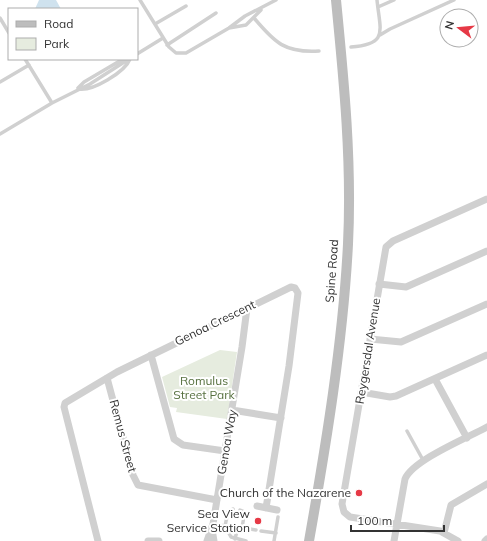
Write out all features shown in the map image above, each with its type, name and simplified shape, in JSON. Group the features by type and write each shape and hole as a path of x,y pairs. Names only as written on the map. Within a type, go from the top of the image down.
{"main road":[{"name":"Spine Road","path":"309,541 340,334 345,295 348,243 348,162 344,82 336,0"}],"street":[{"name":"Reygersdal Avenue","path":"397,524 350,516 343,509 384,251 389,244 487,198"},
{"path":"379,284 406,287 487,251"},
{"name":"Genoa Crescent","path":"98,541 64,407 66,403 107,378 151,355 288,287 295,288 298,292 281,418 266,508"},
{"path":"370,339 401,342 487,304"},
{"name":"Genoa Way","path":"213,541 213,526 247,308"},
{"path":"151,355 174,439 183,445 225,452"},
{"path":"361,392 390,397 396,396 487,355"},
{"name":"Remus Street","path":"107,378 133,475 138,485 217,500"},
{"path":"435,379 467,438"},
{"path":"232,410 281,418"},
{"path":"394,541 405,479 410,470 423,460 487,427"},
{"path":"444,533 451,505 487,484"},
{"path":"257,506 266,508 277,514"},
{"path":"397,524 444,533 458,541"},
{"name":"Genoa Way","path":"206,541 213,526"},
{"path":"148,541 159,541"},
{"path":"206,541 213,541"}],"lane":[{"path":"146,0 141,1 167,45 174,52 186,53 229,28 245,16 262,9 276,0"},
{"path":"377,0 380,35"},
{"path":"378,7 394,0"},
{"path":"351,47 372,44 380,35 390,28 454,0"},
{"path":"155,24 186,6"},
{"path":"229,28 246,25 262,9"},
{"path":"167,45 216,13"},
{"path":"0,18 8,31"},
{"path":"254,18 273,40 282,47 297,50 318,51"},
{"path":"138,53 163,38"},
{"path":"26,60 52,103"},
{"path":"77,89 84,82 121,60"},
{"path":"0,134 77,89 90,84 128,60"},
{"path":"0,82 29,65"},
{"path":"407,431 423,460"},
{"path":"232,508 228,512 225,526 229,535 235,539 246,541"},
{"path":"240,510 244,512 242,527"},
{"path":"274,541 277,514"},
{"path":"213,526 225,526"},
{"path":"235,539 237,528 242,527 256,530"},
{"path":"262,531 276,533"}],"green space":[{"name":"Romulus Street Park","path":"220,350 237,352 227,419 176,412 177,408 170,407 162,377"}],"water":[{"path":"39,0 56,0 60,8 35,8"}],"place":[{"name":"Church of the Nazarene","path":"359,493"},
{"name":"Sea View Service Station","path":"258,521"}]}
